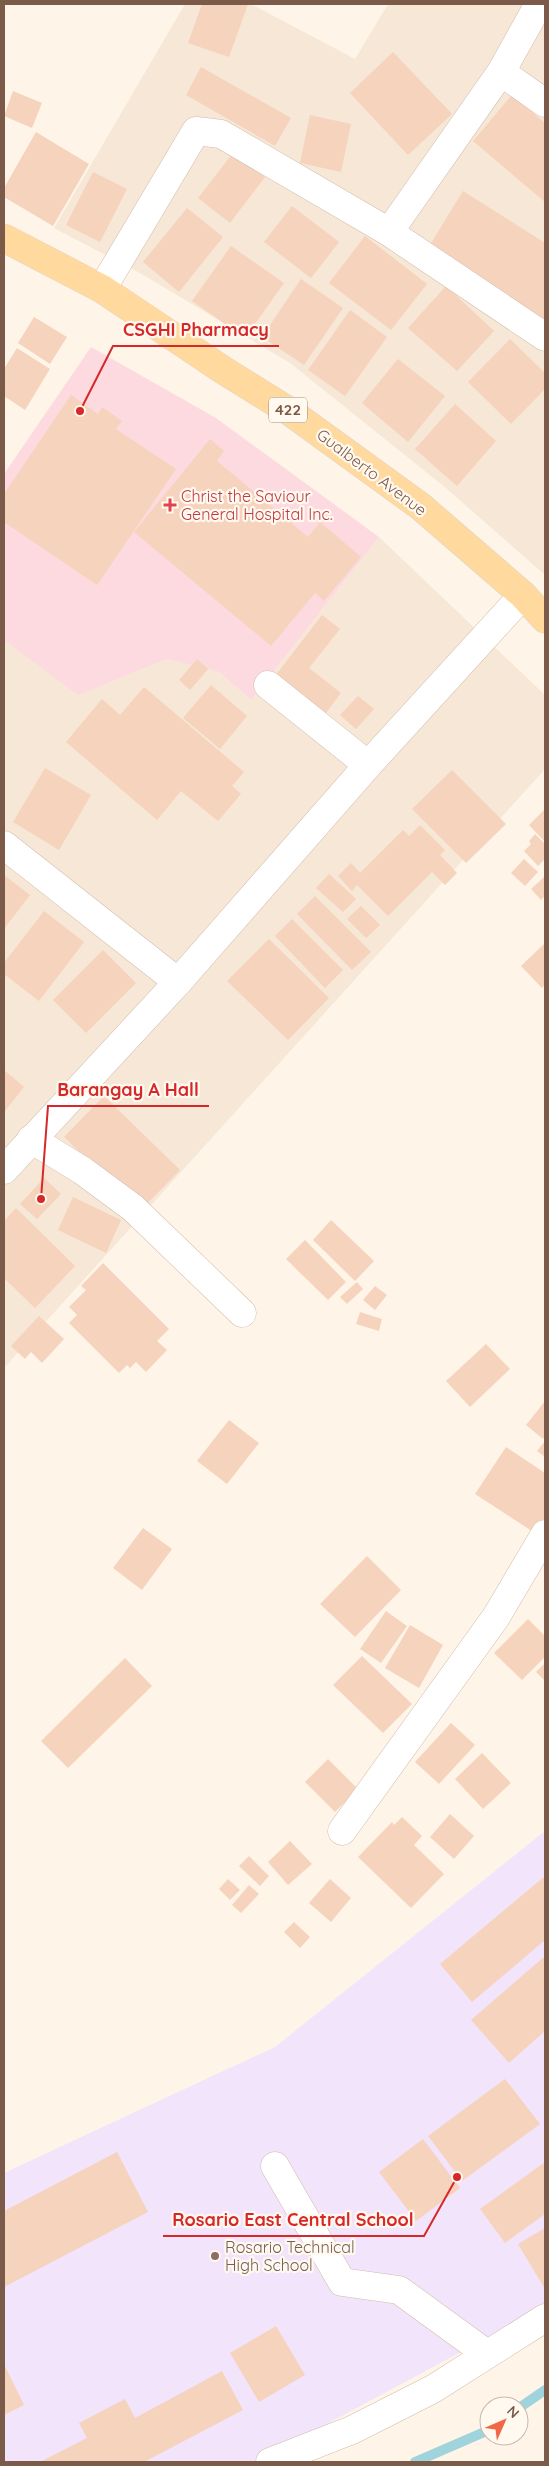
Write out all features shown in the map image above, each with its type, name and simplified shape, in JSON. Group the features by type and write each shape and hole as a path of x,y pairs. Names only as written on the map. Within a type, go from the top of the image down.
{"main road":[{"name":"Gualberto Avenue","path":"4,238 102,289 223,370 289,411 349,453 420,506 523,594 545,619"}],"street":[{"path":"389,232 501,72 539,4"},
{"path":"501,72 545,102"},
{"path":"102,289 196,131 220,134 389,232 545,337"},
{"path":"5,1166 178,982 368,764 523,594"},
{"path":"268,685 368,764"},
{"path":"4,845 178,982"},
{"path":"31,1139 83,1170 133,1208 242,1313"},
{"path":"342,1831 496,1617 545,1534"},
{"path":"275,2166 342,2282 399,2290 488,2354"},
{"path":"270,2462 360,2426 433,2389 545,2318"}],"shaded area":[{"path":"185,4 251,4 355,59 388,4 545,4 545,575 446,488 290,363 140,273 54,228"},
{"name":"Christ the Saviour General Hospital Inc.","path":"91,347 216,418 379,537 251,700 219,672 167,659 78,695 4,640 4,474"},
{"path":"379,537 545,695 545,769 4,1368 4,640 78,694 167,659 219,672 251,700"},
{"name":"Rosario Technical High School","path":"545,1831 545,2307 256,2462 4,2462 4,2173 275,2047"}],"building":[{"path":"202,4 248,4 229,57 188,43"},
{"path":"393,52 452,114 408,155 350,93"},
{"path":"201,67 291,118 275,146 186,95"},
{"path":"13,91 42,103 32,128 4,116"},
{"path":"512,95 545,123 545,202 473,141"},
{"path":"310,115 351,124 341,172 300,163"},
{"path":"36,132 89,164 53,226 4,197 4,188"},
{"path":"233,153 265,177 230,223 198,198"},
{"path":"93,172 127,189 100,242 66,225"},
{"path":"463,191 545,243 545,321 428,248"},
{"path":"292,206 339,242 311,278 264,242"},
{"path":"187,208 223,237 179,292 143,262"},
{"path":"365,236 427,284 391,330 329,283"},
{"path":"231,246 284,283 245,338 192,301"},
{"path":"301,279 343,308 304,365 262,337"},
{"path":"446,286 494,331 457,371 408,328"},
{"path":"350,310 387,337 345,396 308,370"},
{"path":"34,317 67,337 50,364 18,343"},
{"path":"510,339 545,373 545,389 511,424 468,382"},
{"path":"17,348 50,369 25,410 4,396 4,369"},
{"path":"398,359 445,396 408,442 362,403"},
{"path":"71,395 98,414 102,407 122,421 116,429 176,469 97,585 4,522 4,494"},
{"path":"455,404 496,441 457,486 415,449"},
{"path":"210,439 224,451 217,461 308,537 320,522 361,557 324,601 315,593 271,646 134,532"},
{"path":"322,615 340,629 309,668 341,693 325,714 275,676"},
{"path":"197,659 208,669 190,690 179,680"},
{"path":"211,685 247,716 220,749 183,718"},
{"path":"144,687 244,772 232,786 241,794 218,821 181,791 157,820 66,742 102,699 120,715"},
{"path":"358,696 374,709 356,729 340,715"},
{"path":"45,768 91,795 59,850 13,822"},
{"path":"452,770 506,824 466,863 412,809"},
{"path":"545,809 545,842 529,825"},
{"path":"420,825 445,850 440,855 457,873 445,885 432,872 388,916 357,885 352,891 338,876 351,863 360,873 403,830 409,836"},
{"path":"535,834 545,844 545,859 538,866 524,851 531,844 529,841"},
{"path":"524,859 538,872 525,886 511,873"},
{"path":"329,874 356,899 343,912 316,888"},
{"path":"4,875 30,895 4,929"},
{"path":"544,877 545,896 541,900 531,889"},
{"path":"315,896 371,952 352,970 297,914"},
{"path":"361,906 380,925 366,938 347,919"},
{"path":"44,911 84,942 39,1001 4,974 4,963"},
{"path":"292,919 343,970 325,988 275,936"},
{"path":"269,939 329,998 288,1040 227,981"},
{"path":"545,943 545,984 542,988 521,966"},
{"path":"103,950 136,983 86,1033 53,1000"},
{"path":"4,1070 24,1087 4,1112"},
{"path":"104,1096 180,1170 140,1211 64,1137"},
{"path":"44,1178 61,1194 37,1219 20,1204"},
{"path":"73,1197 121,1220 106,1253 58,1230"},
{"path":"16,1208 75,1266 35,1308 4,1278 4,1221"},
{"path":"331,1220 374,1261 355,1281 313,1240"},
{"path":"305,1240 346,1282 328,1300 286,1259"},
{"path":"103,1263 169,1329 157,1341 167,1350 146,1372 136,1362 130,1368 127,1365 119,1373 69,1323 77,1315 69,1307 86,1290 81,1286"},
{"path":"357,1282 363,1289 347,1304 340,1297"},
{"path":"375,1286 387,1295 375,1310 363,1300"},
{"path":"360,1312 382,1319 379,1331 356,1324"},
{"path":"39,1316 64,1339 42,1363 31,1352 25,1359 11,1346"},
{"path":"486,1344 510,1369 470,1407 446,1381"},
{"path":"545,1401 545,1436 543,1439 526,1425"},
{"path":"229,1420 259,1443 227,1484 197,1461"},
{"path":"545,1441 545,1457 537,1451"},
{"path":"506,1447 545,1473 545,1517 535,1533 475,1494"},
{"path":"143,1528 172,1549 142,1590 113,1568"},
{"path":"367,1556 401,1590 355,1637 320,1604"},
{"path":"386,1611 407,1626 381,1663 360,1649"},
{"path":"528,1619 545,1636 545,1657 522,1680 494,1653"},
{"path":"410,1625 443,1645 419,1688 385,1668"},
{"path":"362,1656 412,1704 383,1733 333,1685"},
{"path":"125,1658 152,1686 68,1768 41,1741"},
{"path":"545,1663 545,1681 536,1672"},
{"path":"451,1723 475,1745 439,1784 415,1762"},
{"path":"482,1753 511,1783 483,1809 455,1779"},
{"path":"328,1759 358,1789 335,1812 305,1782"},
{"path":"450,1814 474,1836 454,1859 430,1837"},
{"path":"402,1817 422,1836 414,1845 444,1874 411,1908 358,1857 392,1822 394,1825"},
{"path":"290,1841 312,1864 288,1885 268,1862"},
{"path":"249,1856 269,1876 260,1886 239,1866"},
{"path":"545,1876 545,1940 472,2002 440,1964"},
{"path":"228,1879 240,1890 230,1900 219,1889"},
{"path":"330,1879 351,1898 331,1922 309,1903"},
{"path":"249,1885 259,1894 241,1913 232,1905"},
{"path":"294,1922 310,1937 300,1948 284,1932"},
{"path":"545,1956 545,2031 509,2063 471,2020"},
{"path":"505,2079 540,2124 462,2181 428,2136"},
{"path":"423,2139 460,2188 416,2221 379,2172"},
{"path":"117,2152 148,2212 4,2287 4,2211"},
{"path":"545,2162 545,2214 505,2243 480,2209"},
{"path":"545,2228 545,2289 518,2244"},
{"path":"276,2326 305,2375 259,2402 230,2353"},
{"path":"4,2364 24,2405 4,2415"},
{"path":"222,2371 243,2410 144,2462 40,2462 87,2438 79,2423 125,2399 135,2418"}],"waterway":[{"path":"529,2401 545,2390"},
{"path":"415,2462 479,2434"}],"place":[{"name":"CSGHI Pharmacy","path":"80,411"},
{"name":"Christ the Saviour General Hospital Inc.","path":"170,505"},
{"name":"Barangay A Hall","path":"41,1199"},
{"name":"Rosario East Central School","path":"457,2177"},
{"name":"Rosario Technical High School","path":"215,2256"}]}
